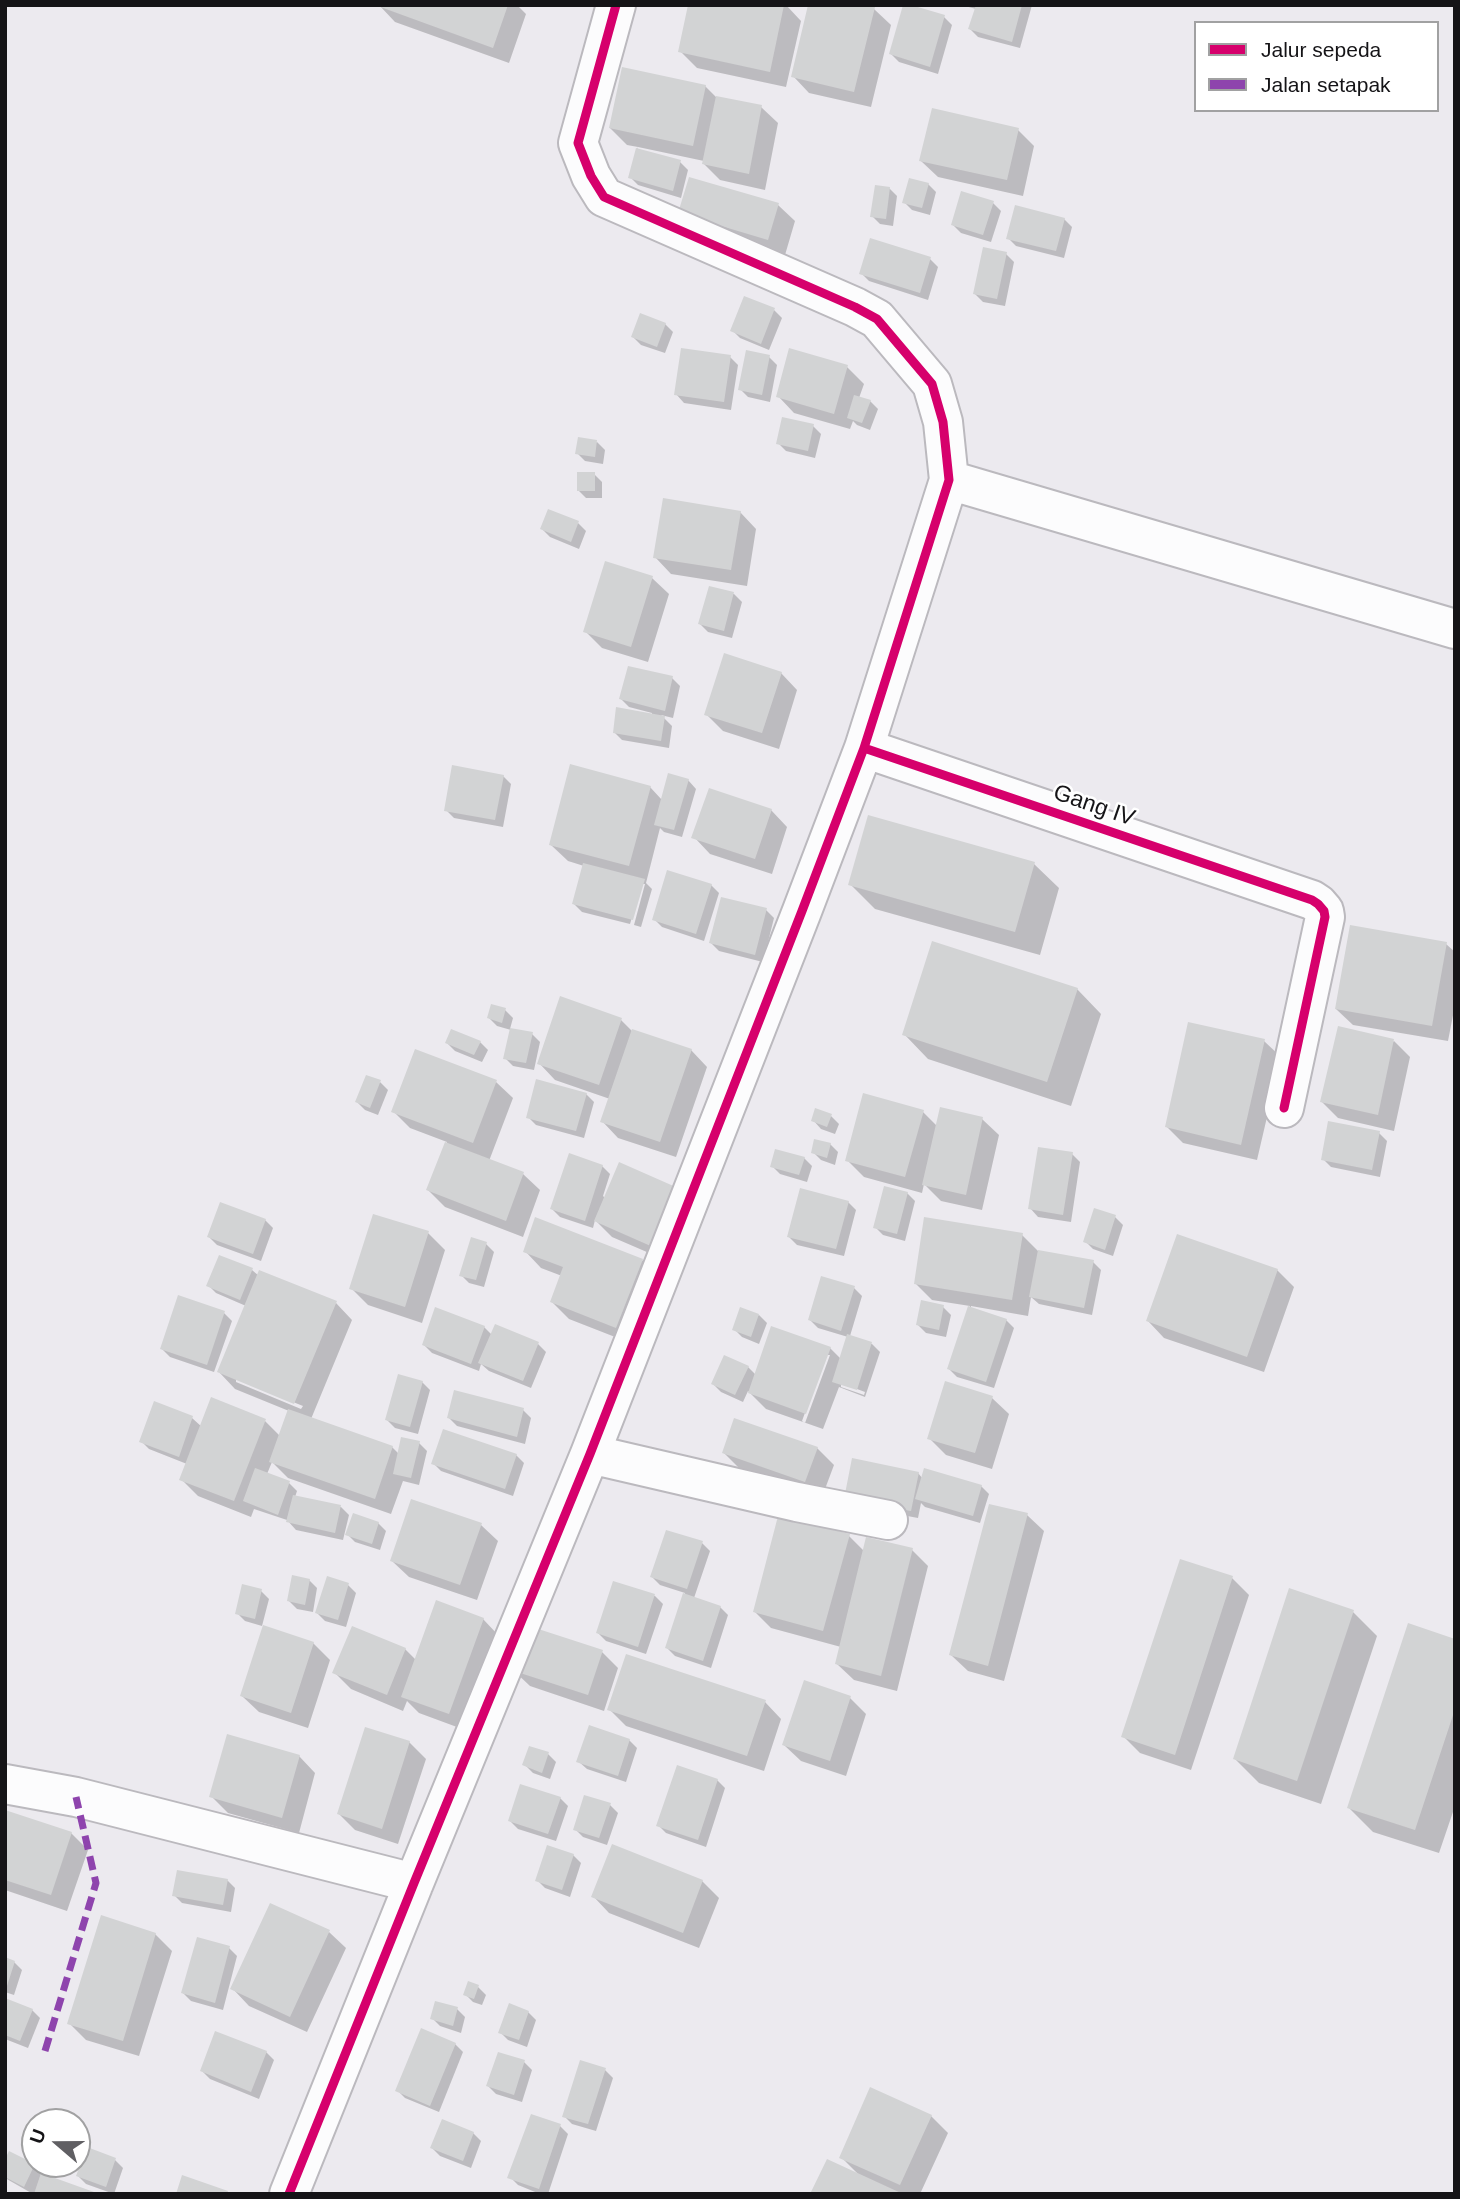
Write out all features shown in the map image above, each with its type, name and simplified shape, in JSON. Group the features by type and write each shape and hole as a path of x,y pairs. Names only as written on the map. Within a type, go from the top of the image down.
{"street":[{"path":"289,2194 590,1454 803,911 864,748 949,480 943,422 932,384 877,319 604,197 591,176 578,144 616,5"},
{"path":"949,480 1455,629"},
{"name":"Gang IV","path":"864,748 1312,900 1322,907 1325,917 1284,1108"},
{"path":"590,1454 887,1520"},
{"path":"5,1784 76,1797 414,1883"}],"building":[{"path":"375,5 508,5 493,48"},
{"path":"688,5 784,5 770,72 678,52"},
{"path":"808,5 875,7 854,92 791,77"},
{"path":"903,5 945,15 930,67 889,54"},
{"path":"976,5 1022,5 1012,42 968,29"},
{"path":"622,67 706,85 693,146 609,128"},
{"path":"716,96 762,105 749,174 702,164"},
{"path":"932,108 1019,128 1007,180 919,161"},
{"path":"636,148 681,160 673,191 628,178"},
{"path":"689,177 779,203 768,240 678,213"},
{"path":"909,178 929,183 922,208 902,203"},
{"path":"875,185 890,187 886,219 870,217"},
{"path":"961,191 994,201 983,235 951,225"},
{"path":"1015,205 1065,218 1056,251 1006,239"},
{"path":"870,238 931,257 920,293 859,274"},
{"path":"983,247 1007,252 997,299 973,294"},
{"path":"744,296 775,308 761,344 730,331"},
{"path":"640,313 666,323 657,347 631,337"},
{"path":"681,348 731,355 724,402 674,395"},
{"path":"789,348 848,365 834,414 776,397"},
{"path":"746,350 770,355 762,395 738,390"},
{"path":"854,395 871,400 862,423 847,418"},
{"path":"782,417 814,424 808,451 776,444"},
{"path":"578,437 597,440 595,457 575,454"},
{"path":"577,472 595,472 595,491 577,491"},
{"path":"663,498 741,511 731,570 653,558"},
{"path":"548,509 579,521 571,542 540,529"},
{"path":"605,561 653,576 631,647 583,632"},
{"path":"709,586 734,592 724,631 698,624"},
{"path":"724,653 782,672 762,733 704,715"},
{"path":"628,666 673,676 665,711 619,699"},
{"path":"616,707 665,716 661,741 613,733"},
{"path":"570,764 651,786 629,866 549,845"},
{"path":"452,765 504,775 495,820 444,811"},
{"path":"668,773 689,779 674,830 654,825"},
{"path":"709,788 772,809 755,859 691,838"},
{"path":"868,815 1035,862 1015,932 848,885"},
{"path":"583,863 645,879 633,920 572,904"},
{"path":"667,870 712,884 696,934 652,920"},
{"path":"721,897 767,908 755,955 709,943"},
{"path":"1350,925 1447,942 1432,1026 1335,1009"},
{"path":"932,941 1078,988 1047,1082 902,1035"},
{"path":"560,996 622,1018 599,1085 537,1064"},
{"path":"491,1004 506,1008 502,1023 487,1018"},
{"path":"1188,1022 1265,1039 1241,1145 1165,1127"},
{"path":"1338,1026 1394,1039 1378,1115 1320,1102"},
{"path":"510,1028 533,1032 526,1063 503,1059"},
{"path":"451,1029 481,1041 474,1055 445,1043"},
{"path":"632,1029 692,1049 660,1142 600,1122"},
{"path":"415,1049 497,1080 473,1143 391,1112"},
{"path":"366,1075 381,1080 370,1108 355,1102"},
{"path":"536,1079 587,1093 576,1131 526,1118"},
{"path":"863,1093 924,1110 905,1177 845,1161"},
{"path":"940,1107 983,1117 966,1195 922,1185"},
{"path":"815,1108 832,1114 827,1127 811,1121"},
{"path":"1328,1121 1380,1131 1372,1170 1321,1160"},
{"path":"814,1139 831,1143 827,1158 811,1153"},
{"path":"445,1142 524,1172 506,1221 426,1190"},
{"path":"1038,1147 1073,1152 1063,1215 1028,1209"},
{"path":"775,1149 805,1157 799,1175 770,1167"},
{"path":"569,1153 603,1165 585,1221 550,1209"},
{"path":"619,1162 678,1188 653,1247 594,1221"},
{"path":"884,1186 908,1192 897,1234 873,1228"},
{"path":"800,1188 849,1201 836,1249 787,1237"},
{"path":"220,1202 266,1219 253,1254 207,1237"},
{"path":"1094,1208 1116,1215 1105,1250 1083,1242"},
{"path":"373,1214 429,1231 405,1307 349,1289"},
{"path":"535,1217 643,1259 616,1328 550,1302 563,1267 523,1252"},
{"path":"924,1217 1023,1233 1012,1300 914,1284"},
{"path":"1177,1234 1278,1269 1247,1357 1146,1321"},
{"path":"471,1237 487,1242 476,1280 459,1276"},
{"path":"1038,1250 1094,1260 1084,1308 1029,1297"},
{"path":"219,1255 253,1268 240,1300 206,1286"},
{"path":"259,1270 337,1301 294,1404 217,1372"},
{"path":"821,1276 855,1286 841,1331 808,1320"},
{"path":"178,1295 225,1311 207,1365 160,1349"},
{"path":"921,1300 944,1305 939,1330 916,1325"},
{"path":"968,1306 1007,1319 986,1382 947,1369"},
{"path":"435,1307 485,1326 471,1364 422,1345"},
{"path":"740,1307 759,1314 751,1337 732,1330"},
{"path":"495,1324 539,1342 523,1381 478,1363"},
{"path":"771,1326 831,1347 806,1414 748,1393"},
{"path":"847,1334 872,1342 857,1390 832,1382"},
{"path":"724,1355 749,1366 735,1395 711,1384"},
{"path":"398,1374 423,1381 410,1427 385,1420"},
{"path":"945,1381 993,1396 975,1453 927,1439"},
{"path":"454,1390 524,1408 517,1437 447,1418"},
{"path":"211,1397 266,1419 234,1501 179,1480"},
{"path":"154,1401 193,1416 179,1457 139,1442"},
{"path":"288,1409 393,1446 375,1499 269,1462"},
{"path":"734,1418 818,1447 805,1482 722,1453"},
{"path":"443,1429 517,1454 505,1489 431,1464"},
{"path":"401,1437 420,1441 411,1478 393,1474"},
{"path":"852,1458 919,1472 911,1511 844,1499"},
{"path":"255,1468 290,1481 278,1515 243,1501"},
{"path":"924,1468 982,1485 973,1516 915,1499"},
{"path":"293,1495 341,1505 335,1533 286,1522"},
{"path":"411,1499 482,1523 460,1585 390,1561"},
{"path":"989,1504 1028,1513 988,1666 949,1655"},
{"path":"353,1513 379,1522 372,1544 345,1535"},
{"path":"778,1516 850,1534 823,1631 753,1612"},
{"path":"666,1530 703,1541 687,1589 650,1577"},
{"path":"866,1537 913,1548 881,1676 835,1664"},
{"path":"1180,1559 1233,1576 1175,1755 1121,1737"},
{"path":"292,1575 310,1579 305,1605 287,1601"},
{"path":"327,1576 349,1583 338,1620 315,1613"},
{"path":"613,1581 655,1594 638,1647 596,1633"},
{"path":"242,1584 262,1589 255,1619 235,1614"},
{"path":"1289,1588 1354,1610 1297,1781 1233,1759"},
{"path":"683,1593 721,1606 703,1661 665,1648"},
{"path":"436,1600 484,1618 449,1714 401,1697"},
{"path":"1408,1623 1455,1639 1455,1709 1415,1830 1347,1808"},
{"path":"263,1625 314,1642 291,1713 240,1696"},
{"path":"526,1625 603,1650 588,1695 511,1670"},
{"path":"352,1626 406,1648 387,1695 332,1673"},
{"path":"626,1654 766,1700 747,1756 607,1710"},
{"path":"804,1680 851,1696 830,1761 782,1745"},
{"path":"589,1725 630,1739 618,1776 576,1762"},
{"path":"365,1727 410,1741 382,1829 337,1814"},
{"path":"227,1734 300,1755 282,1818 209,1797"},
{"path":"529,1746 549,1752 542,1773 522,1765"},
{"path":"677,1765 718,1779 698,1840 656,1826"},
{"path":"520,1784 561,1797 548,1834 508,1821"},
{"path":"584,1795 611,1803 599,1838 573,1830"},
{"path":"5,1810 72,1832 51,1895 5,1880"},
{"path":"612,1844 703,1880 683,1933 591,1897"},
{"path":"547,1845 574,1854 562,1890 535,1881"},
{"path":"177,1870 228,1879 223,1905 172,1896"},
{"path":"270,1903 330,1930 290,2017 230,1989"},
{"path":"101,1915 156,1933 123,2041 67,2024"},
{"path":"197,1937 230,1946 215,2003 181,1993"},
{"path":"5,1957 15,1961 6,1989 5,1989"},
{"path":"468,1981 479,1985 474,1999 463,1995"},
{"path":"5,1998 33,2009 20,2041 5,2035"},
{"path":"435,2001 458,2007 453,2026 430,2019"},
{"path":"509,2003 529,2011 519,2040 498,2033"},
{"path":"421,2028 456,2043 430,2106 395,2091"},
{"path":"215,2031 267,2051 251,2092 200,2071"},
{"path":"498,2052 525,2060 514,2095 486,2086"},
{"path":"580,2060 606,2068 588,2124 562,2117"},
{"path":"870,2087 932,2115 900,2185 839,2158"},
{"path":"531,2114 561,2124 539,2189 507,2178"},
{"path":"442,2119 474,2132 463,2161 430,2148"},
{"path":"91,2149 116,2158 106,2187 81,2178 91,2178"},
{"path":"9,2151 21,2157 21,2178 28,2178 24,2187 5,2177 5,2159"},
{"path":"827,2159 903,2194 810,2194"},
{"path":"182,2175 228,2191 227,2194 176,2194"},
{"path":"39,2178 55,2178 94,2192 94,2194 34,2194"}],"marked path":[{"path":"45,2051 96,1883 76,1797"}],"cycle path":[{"path":"289,2194 590,1454 802,911 864,748 949,480 943,422 932,384 877,319 604,197 591,176 578,143 616,5"},
{"path":"864,748 1318,904 1325,917 1284,1108"}]}
